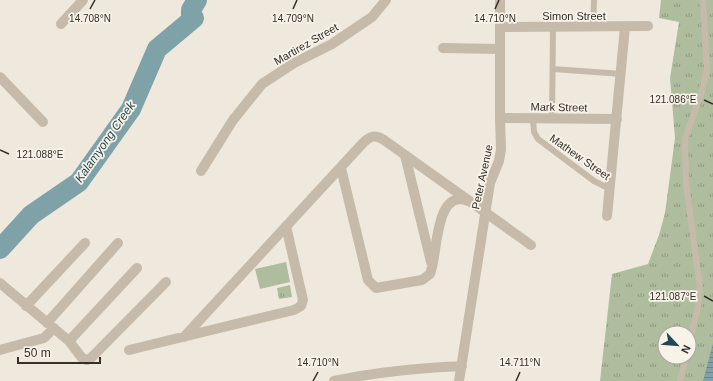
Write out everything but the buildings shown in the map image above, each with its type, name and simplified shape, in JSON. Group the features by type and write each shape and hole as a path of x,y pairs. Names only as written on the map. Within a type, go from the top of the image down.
{"street":[{"path":"61,24 83,0"},
{"name":"Martirez Street","path":"201,171 233,120 262,84 294,63 332,44 372,18 386,0"},
{"name":"Peter Avenue","path":"459,381 490,183 501,153 500,0"},
{"name":"Simon Street","path":"500,27 593,28 648,26"},
{"path":"607,216 622,74 625,27"},
{"path":"443,48 500,49"},
{"path":"0,77 43,122"},
{"name":"Mark Street","path":"500,118 617,119"},
{"path":"184,337 363,143 373,136 378,136 531,245"},
{"path":"405,155 432,266"},
{"path":"341,168 370,284 379,289 422,280 430,274 440,221 448,204 459,199 470,201"},
{"path":"129,350 294,310 301,306 303,300 286,226"},
{"path":"26,306 84,242"},
{"path":"0,350 44,338 50,325 118,243"},
{"path":"69,341 137,268"},
{"path":"0,283 69,341 82,358 87,360 91,358 166,282"},
{"path":"334,381 368,374 409,369 462,366"}],"lane":[{"path":"593,28 594,0"},
{"path":"694,325 698,307 700,287 686,184 685,139 702,91 707,70 703,0"},
{"path":"552,119 553,28"},
{"path":"553,69 622,74"},
{"name":"Mathew Street","path":"533,118 534,132 538,139 594,181 610,189"},
{"path":"680,381 684,365"}],"green space":[{"path":"661,0 713,0 713,381 600,381 612,274 648,264 659,235 665,213 675,138 670,78 679,22 659,18"},
{"path":"286,262 290,282 260,289 255,269"},
{"path":"290,285 292,297 279,299 277,288"}],"water":[{"path":"713,343 713,381 703,381"}],"waterway":[{"name":"Kalamyong Creek","path":"0,249 31,215 79,182 131,109 157,49 194,18 191,15 191,10 197,0"}]}
